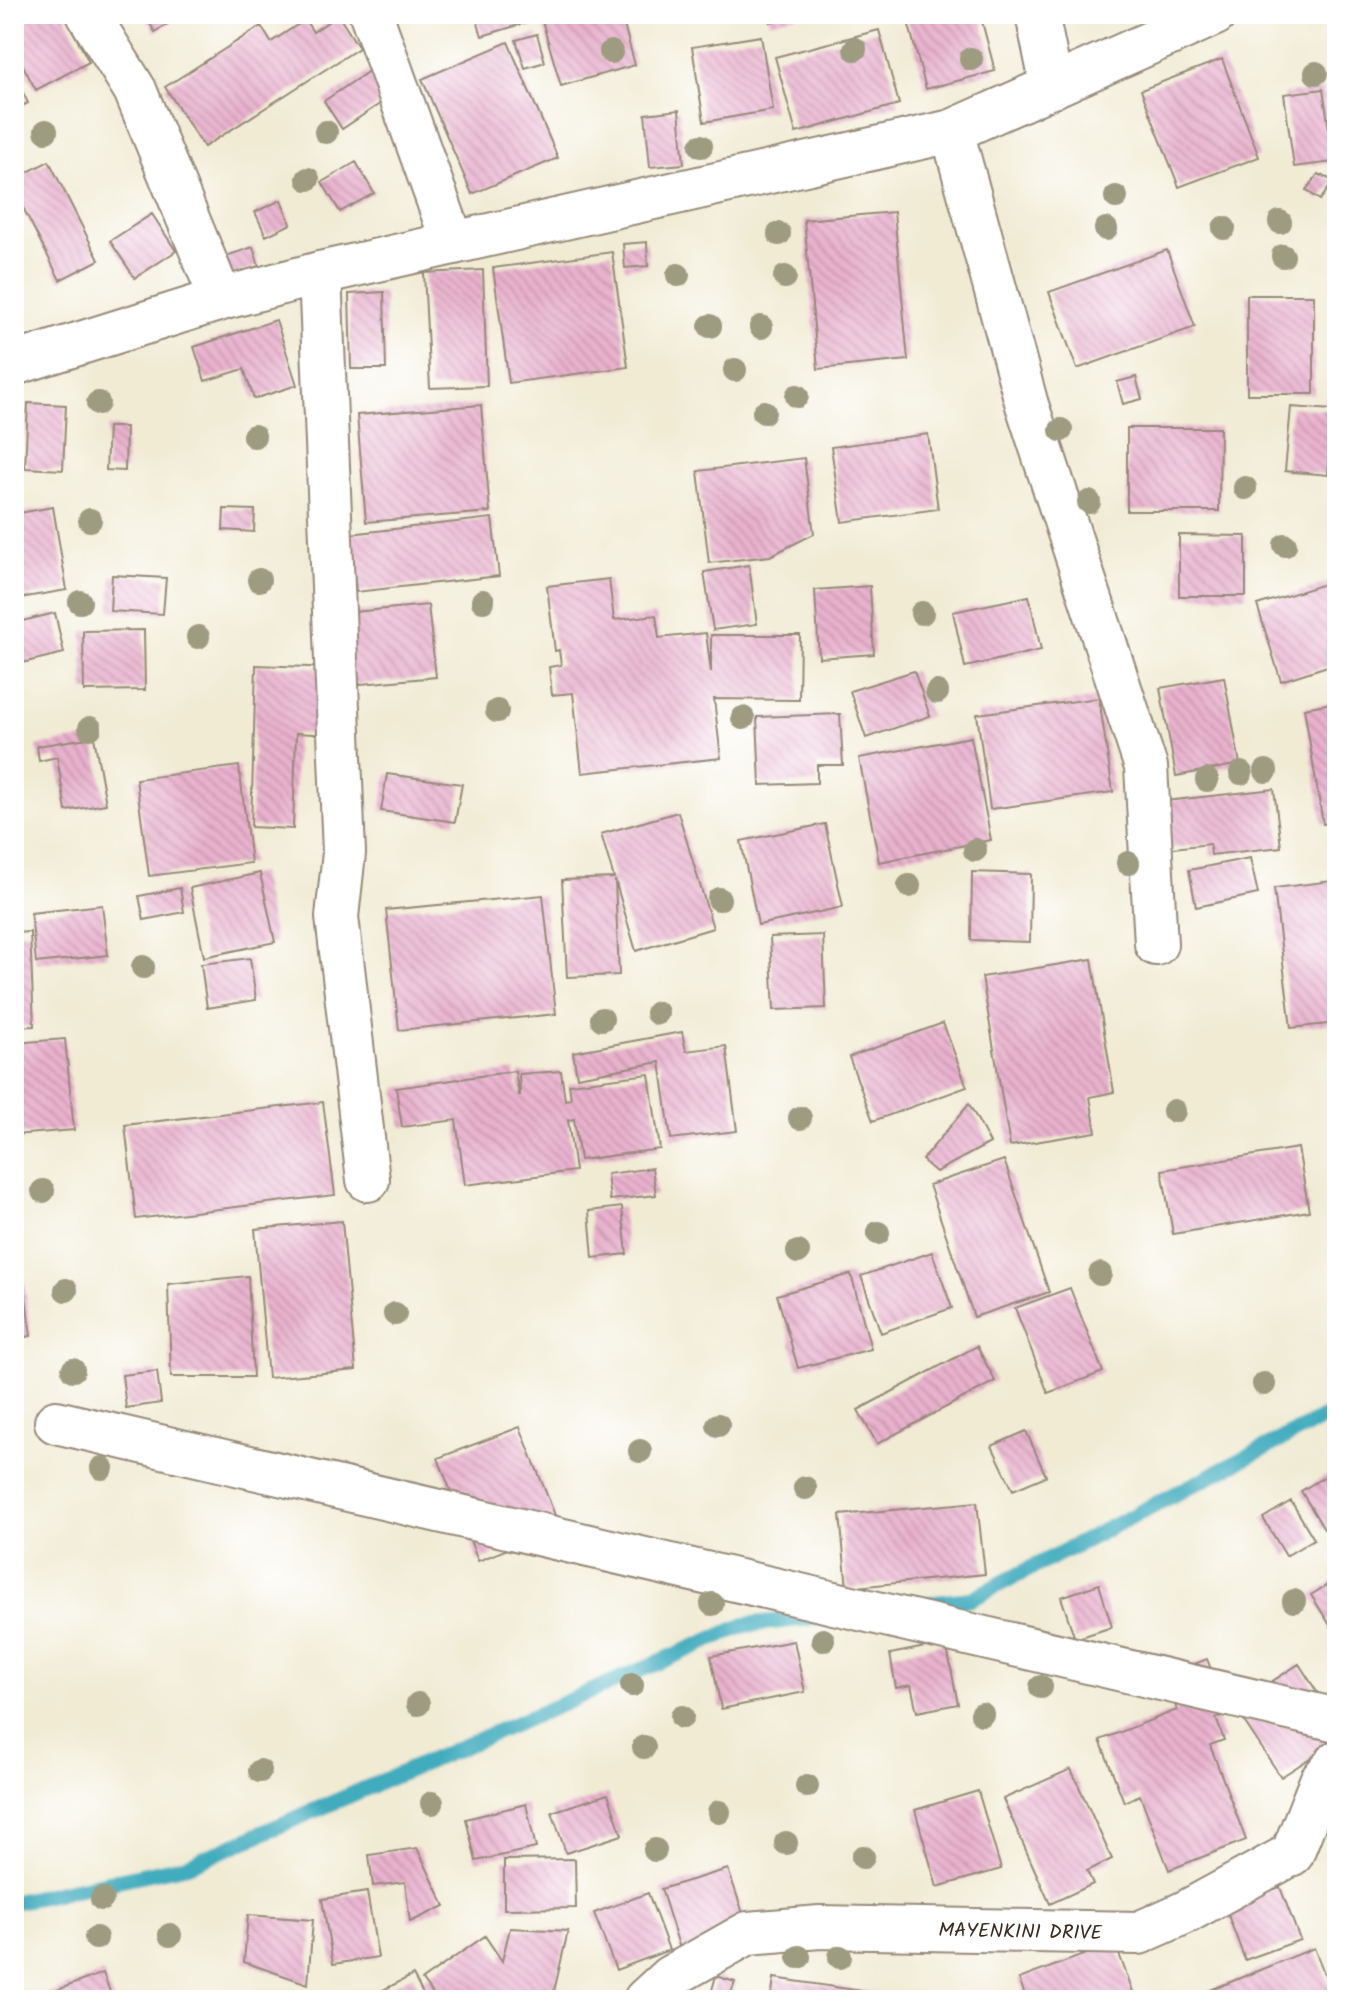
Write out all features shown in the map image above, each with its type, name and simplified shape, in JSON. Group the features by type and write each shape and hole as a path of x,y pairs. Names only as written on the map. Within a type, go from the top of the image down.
{"street":[{"path":"88,14 135,90 221,299"},
{"path":"371,14 453,243"},
{"path":"1037,14 1052,87"},
{"path":"14,364 221,299 320,273 952,131 1215,14"},
{"path":"952,131 1027,405 1146,767 1156,944"},
{"path":"320,273 344,853 337,917 368,1180"},
{"path":"56,1422 1337,1720"},
{"name":"MAYENKINI DRIVE","path":"645,2000 670,1977 748,1933 820,1927 1139,1933 1186,1912 1292,1854 1321,1781 1337,1762"}],"building":[{"path":"14,14 64,14 89,62 36,90 14,49"},
{"path":"144,14 183,14 155,32"},
{"path":"475,14 530,14 532,21 482,36"},
{"path":"540,14 621,14 635,65 561,86"},
{"path":"767,14 797,14 798,15 770,22"},
{"path":"906,14 980,14 995,71 926,89"},
{"path":"338,15 359,48 204,147 165,87 261,26 271,42 305,20 313,32"},
{"path":"879,30 899,104 796,133 775,57"},
{"path":"537,34 545,62 525,68 516,40"},
{"path":"761,36 773,110 704,122 692,47"},
{"path":"508,42 558,158 472,194 422,79"},
{"path":"1222,59 1259,157 1179,187 1141,90"},
{"path":"375,67 393,95 342,129 324,101"},
{"path":"14,74 28,103 14,110"},
{"path":"1323,89 1334,162 1294,167 1284,94"},
{"path":"679,110 684,164 650,167 645,114"},
{"path":"49,161 99,260 60,280 14,190 14,179"},
{"path":"356,162 374,193 340,212 322,182"},
{"path":"1318,174 1334,181 1320,200 1306,190"},
{"path":"281,200 291,224 266,236 255,212"},
{"path":"894,212 908,360 818,369 804,220"},
{"path":"152,214 176,251 135,278 110,241"},
{"path":"647,242 648,266 625,268 623,244"},
{"path":"253,247 259,266 227,277 220,258"},
{"path":"1167,250 1195,327 1077,369 1049,292"},
{"path":"612,252 628,367 509,383 493,268"},
{"path":"483,270 487,386 430,388 424,273"},
{"path":"384,292 386,369 351,369 349,294"},
{"path":"1247,295 1314,295 1314,394 1247,394"},
{"path":"276,320 297,385 254,399 244,369 205,381 194,347"},
{"path":"1136,377 1142,399 1123,404 1117,382"},
{"path":"28,403 66,405 63,470 25,468"},
{"path":"481,405 490,512 366,522 357,415"},
{"path":"1291,407 1333,410 1328,475 1285,471"},
{"path":"108,427 126,427 125,471 106,470"},
{"path":"1127,428 1220,428 1219,511 1127,511"},
{"path":"928,434 938,509 842,522 831,447"},
{"path":"804,458 814,534 770,556 709,563 698,471"},
{"path":"53,507 67,590 14,599 14,514"},
{"path":"224,509 255,510 254,532 223,530"},
{"path":"492,518 499,576 356,592 350,534"},
{"path":"1179,535 1246,536 1246,596 1179,596"},
{"path":"749,565 757,624 713,630 704,572"},
{"path":"112,575 166,578 163,614 110,611"},
{"path":"609,579 614,620 656,615 659,638 706,633 711,672 711,635 800,635 799,700 714,699 721,758 582,773 573,693 552,695 549,667 561,665 559,650 555,651 547,586"},
{"path":"1337,580 1337,663 1281,681 1257,605"},
{"path":"870,586 874,654 819,658 815,590"},
{"path":"1029,596 1041,650 965,667 953,612"},
{"path":"428,605 436,677 351,685 343,613"},
{"path":"55,613 64,653 14,665 14,623"},
{"path":"144,630 145,690 84,691 83,631"},
{"path":"256,665 334,668 331,735 296,733 293,829 251,827"},
{"path":"914,671 930,716 866,738 850,691"},
{"path":"1224,677 1240,764 1176,776 1160,688"},
{"path":"1099,698 1113,792 990,809 977,714"},
{"path":"1337,702 1337,821 1323,824 1304,708"},
{"path":"840,714 843,765 817,765 817,783 760,785 757,717"},
{"path":"94,737 106,804 66,811 57,757 39,761 37,746"},
{"path":"971,737 991,840 879,862 859,758"},
{"path":"239,766 251,863 149,876 136,779"},
{"path":"387,774 462,784 455,822 381,811"},
{"path":"1274,789 1281,847 1211,855 1210,844 1163,849 1157,802"},
{"path":"678,812 713,928 636,951 615,880 619,975 567,977 562,880 614,878 601,834"},
{"path":"825,824 843,907 758,925 741,841"},
{"path":"1250,858 1258,894 1196,907 1189,870"},
{"path":"972,872 1031,874 1030,942 971,940"},
{"path":"260,873 275,942 204,957 190,888"},
{"path":"1332,881 1337,923 1337,1023 1291,1028 1274,888"},
{"path":"180,888 184,912 144,920 139,896"},
{"path":"543,895 556,1014 399,1030 386,910"},
{"path":"102,905 108,955 36,963 31,913"},
{"path":"30,932 34,1026 14,1027 14,933"},
{"path":"823,935 826,1008 774,1010 770,937"},
{"path":"250,958 256,1000 207,1008 201,964"},
{"path":"1092,959 1114,1092 1090,1097 1096,1132 1010,1146 982,977"},
{"path":"943,1023 967,1087 873,1121 849,1057"},
{"path":"682,1032 686,1051 726,1046 737,1131 671,1139 660,1062 577,1077 573,1052"},
{"path":"65,1039 74,1130 14,1135 14,1043"},
{"path":"515,1071 520,1095 519,1074 561,1071 565,1100 571,1099 569,1084 649,1074 660,1149 580,1160 574,1119 568,1120 575,1171 465,1185 456,1120 402,1127 396,1088"},
{"path":"323,1102 335,1195 136,1219 125,1125"},
{"path":"969,1104 990,1143 936,1172 922,1160"},
{"path":"1298,1148 1309,1211 1173,1234 1162,1170"},
{"path":"1004,1160 1049,1292 974,1317 929,1185"},
{"path":"652,1168 656,1195 610,1200 607,1174"},
{"path":"622,1207 627,1254 593,1258 589,1211"},
{"path":"342,1221 356,1370 268,1378 255,1229"},
{"path":"932,1252 952,1308 881,1333 861,1276"},
{"path":"20,1254 31,1336 14,1339 14,1255"},
{"path":"851,1274 871,1349 798,1368 777,1295"},
{"path":"248,1276 253,1377 171,1377 168,1284"},
{"path":"1070,1288 1103,1372 1048,1393 1015,1308"},
{"path":"977,1346 995,1381 877,1444 858,1410"},
{"path":"157,1371 161,1403 126,1408 122,1375"},
{"path":"520,1427 560,1528 478,1561 438,1458"},
{"path":"1026,1431 1046,1476 1013,1490 992,1446"},
{"path":"1337,1469 1337,1521 1324,1529 1301,1491"},
{"path":"1291,1501 1314,1539 1286,1556 1263,1518"},
{"path":"977,1502 985,1574 847,1588 840,1515"},
{"path":"1335,1580 1337,1583 1337,1636 1311,1595"},
{"path":"1099,1584 1112,1627 1075,1639 1061,1597"},
{"path":"794,1641 805,1692 721,1709 711,1656"},
{"path":"946,1643 958,1704 917,1712 911,1685 896,1688 890,1654"},
{"path":"1207,1659 1229,1714 1216,1718 1224,1740 1210,1745 1246,1840 1169,1870 1140,1795 1124,1802 1100,1740 1177,1710 1164,1676"},
{"path":"1299,1664 1337,1723 1337,1741 1281,1777 1234,1706"},
{"path":"1071,1769 1112,1859 1087,1871 1093,1884 1050,1904 1003,1799"},
{"path":"978,1791 1001,1869 937,1887 915,1810"},
{"path":"608,1794 622,1835 566,1853 552,1812"},
{"path":"526,1804 536,1848 476,1861 466,1819"},
{"path":"417,1848 445,1906 410,1922 405,1882 373,1886 369,1855"},
{"path":"575,1859 576,1908 504,1909 504,1860"},
{"path":"728,1869 750,1934 682,1955 661,1889"},
{"path":"1280,1887 1300,1940 1245,1960 1225,1907"},
{"path":"367,1892 378,1957 333,1964 322,1899"},
{"path":"648,1893 669,1950 616,1970 594,1913"},
{"path":"248,1915 313,1920 308,1984 244,1962"},
{"path":"510,1928 568,1931 552,2000 437,2000 422,1980 485,1936 502,1961"},
{"path":"1115,1943 1136,2000 1027,2000 1019,1979"},
{"path":"1314,1948 1335,2000 1186,2000"},
{"path":"103,1973 113,2000 30,2000"},
{"path":"413,1975 426,2000 363,2000"},
{"path":"716,1976 735,1982 729,2000 710,1997"},
{"path":"774,1978 896,1996 895,2000 771,2000"}],"waterway":[{"path":"909,1606 971,1599 1337,1411"},
{"path":"14,1902 188,1865 745,1625 826,1616"}]}
